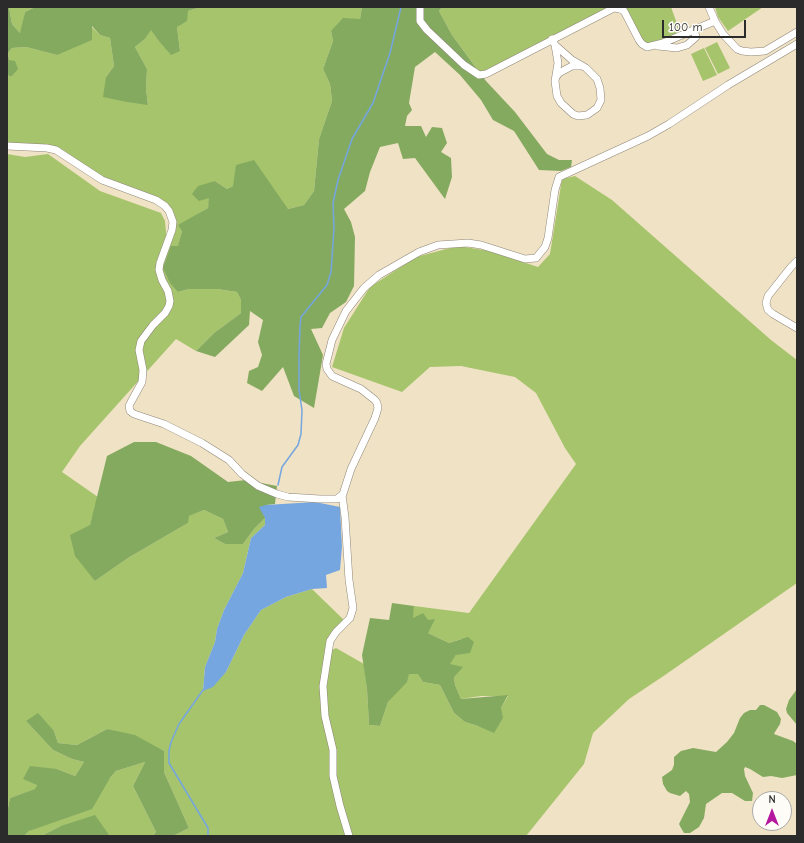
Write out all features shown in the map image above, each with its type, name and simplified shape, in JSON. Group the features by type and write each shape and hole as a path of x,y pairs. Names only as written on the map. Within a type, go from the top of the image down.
{"street":[{"path":"420,7 420,21 427,30 464,65 479,76 554,42 612,9 617,8 625,13 642,44 647,47 656,46 677,48 687,45 696,37 694,29"},
{"path":"709,7 723,34 737,49 742,51 765,51 797,32"},
{"path":"656,46 715,21"},
{"path":"554,42 572,60 592,73 597,79 601,95 600,104 587,115 582,116 573,114 561,103 556,92 558,63 554,42"},
{"path":"349,836 333,776 333,750 325,716 323,686 330,641 336,632 350,618 353,608 349,580 342,495 351,469 375,418 378,405 362,389 332,376 327,369 326,364 332,340 346,311 364,288 379,275 418,252 438,245 468,243 489,247 525,259 536,258 545,247 548,238 555,190 559,177 648,136 728,85 797,44"},
{"path":"556,77 559,73 572,66 582,66"},
{"path":"7,146 47,148 56,150 102,180 156,200 165,206 169,211 173,222 172,230 160,263 159,270 168,291 170,301 169,306 164,313 141,341 140,350 144,370 142,382 129,406 130,411 134,414 164,424 202,443 229,460 253,483 277,494 288,497 325,500 337,499 342,495"},
{"path":"797,261 768,296 766,303 768,310 797,328"}],"green space":[{"path":"7,7 9,7 12,24 20,33 25,12 35,7 201,7 188,11 187,21 177,27 180,51 171,55 151,30 145,39 135,47 147,69 146,89 148,105 103,97 106,77 114,66 110,38 100,35 92,26 92,40 57,55 26,47 12,48 8,53 9,60 15,61 18,69 11,77 7,74"},
{"path":"9,7 35,7 25,12 21,34 12,24"},
{"path":"201,7 362,7 360,19 331,31 333,41 323,69 330,84 332,101 319,139 314,191 304,205 288,209 233,186 227,189 215,181 208,208 198,214 182,231 178,247 178,292 189,289 217,289 237,292 241,300 241,313 214,333 196,351 176,339 80,446 62,472 98,497 90,525 95,581 128,558 188,523 188,516 204,510 223,519 228,532 214,538 225,544 243,544 254,529 265,518 265,525 251,538 243,573 224,610 217,629 215,642 205,667 203,691 226,672 244,635 261,610 286,597 312,589 346,622 336,632 328,652 336,648 364,664 369,725 380,726 388,702 409,674 418,673 423,682 440,685 454,713 465,722 478,726 501,708 508,696 481,696 461,699 449,664 456,655 461,639 449,643 428,633 428,620 412,618 414,606 469,613 576,464 565,448 536,393 515,377 461,366 430,367 402,392 332,367 344,328 370,287 416,257 458,246 490,251 538,267 550,254 562,179 575,176 612,200 771,340 797,360 797,583 629,699 593,733 584,764 526,836 173,836 189,828 164,772 164,751 107,729 77,745 58,743 54,731 26,721 53,750 72,759 84,762 75,776 57,769 37,785 36,789 10,798 7,813 7,154 25,157 48,154 100,191 161,213 165,221 167,243 172,230 165,206 120,188 61,153 7,146 7,74 12,77 8,53 12,48 26,47 57,55 91,26 100,35 110,38 114,66 106,77 148,105 146,89 147,69 135,47 145,39 151,29 158,40 180,51 177,27 188,11"},
{"path":"362,7 442,7 439,11 452,35 486,81 515,112 547,154 559,160 572,160 571,167 561,171 539,170 514,131 493,120 481,100 460,75 435,52 415,67 409,103 412,110 407,116 405,126 421,126 426,137 432,127 442,128 447,143 441,152 451,158 452,177 445,199 415,158 403,159 398,143 380,147 370,172 365,191 344,209 351,222 355,237 354,286 346,302 330,313 322,328 311,329 323,355 314,408 294,396 283,367 262,391 247,383 249,371 258,367 262,355 258,342 263,320 250,311 249,325 215,357 196,351 214,333 241,313 241,300 237,292 217,289 189,289 178,292 170,283 163,268 171,246 178,246 182,231 178,225 208,208 209,198 199,201 192,194 198,186 215,181 227,189 233,186 236,165 254,160 288,209 304,205 314,191 319,139 332,101 330,84 323,69 333,41 331,31 343,18 360,19"},
{"path":"442,7 611,7 480,73 452,35 439,11"},
{"path":"625,7 671,7 680,32 654,44 646,44 640,38"},
{"path":"715,7 763,7 728,31 718,17"},
{"path":"717,42 730,68 718,74 705,48"},
{"path":"704,48 717,75 703,81 691,54"},
{"path":"134,442 156,442 191,456 228,482 246,480 277,486 275,504 266,505 265,518 254,529 243,544 225,544 214,538 228,532 223,519 204,510 189,516 188,523 128,558 95,581 75,556 70,535 90,525 107,456"},
{"path":"392,603 414,606 413,618 423,613 428,620 435,619 428,633 449,643 468,637 474,642 470,653 456,655 450,664 463,667 454,677 455,685 461,699 508,695 501,708 503,718 494,733 465,722 454,713 440,685 423,682 418,674 409,674 407,682 388,702 380,726 369,725 367,689 362,655 370,618 389,620"},
{"path":"797,689 797,725 787,713 786,709 789,700"},
{"path":"760,705 764,705 777,712 781,719 780,724 774,734 797,744 797,775 782,778 771,776 763,777 745,767 745,776 752,791 752,801 745,801 732,793 722,793 706,804 704,818 699,827 690,833 684,833 679,824 690,802 689,794 686,791 680,796 670,793 663,784 662,777 672,770 674,765 674,757 681,751 693,748 716,752 734,733 740,718 744,713 750,710 756,710"},
{"path":"38,713 54,731 58,743 77,745 107,729 135,735 164,751 164,772 189,828 173,836 153,836 156,832 133,786 145,762 116,771 110,778 92,809 29,831 24,836 7,836 7,813 10,798 35,789 37,785 23,779 30,766 57,769 75,776 84,762 72,759 53,750 26,721"},
{"path":"145,762 133,786 156,832 153,836 105,836 109,835 61,826 41,836 24,836 29,831 110,778 116,771"},
{"path":"95,815 109,835 41,836 61,826"}],"water":[{"path":"315,502 340,507 342,547 340,570 326,575 327,588 312,589 286,597 261,610 244,635 226,672 213,687 203,691 205,667 215,642 217,629 224,610 243,573 251,538 265,525 265,518 259,507 266,505"}],"waterway":[{"path":"278,485 282,467 298,445 301,434 302,410 299,390 301,317 327,285 331,272 334,228 333,203 338,180 352,139 373,103 390,53 401,7"},
{"path":"203,690 179,724 171,742 169,763 208,828 208,836"}]}
